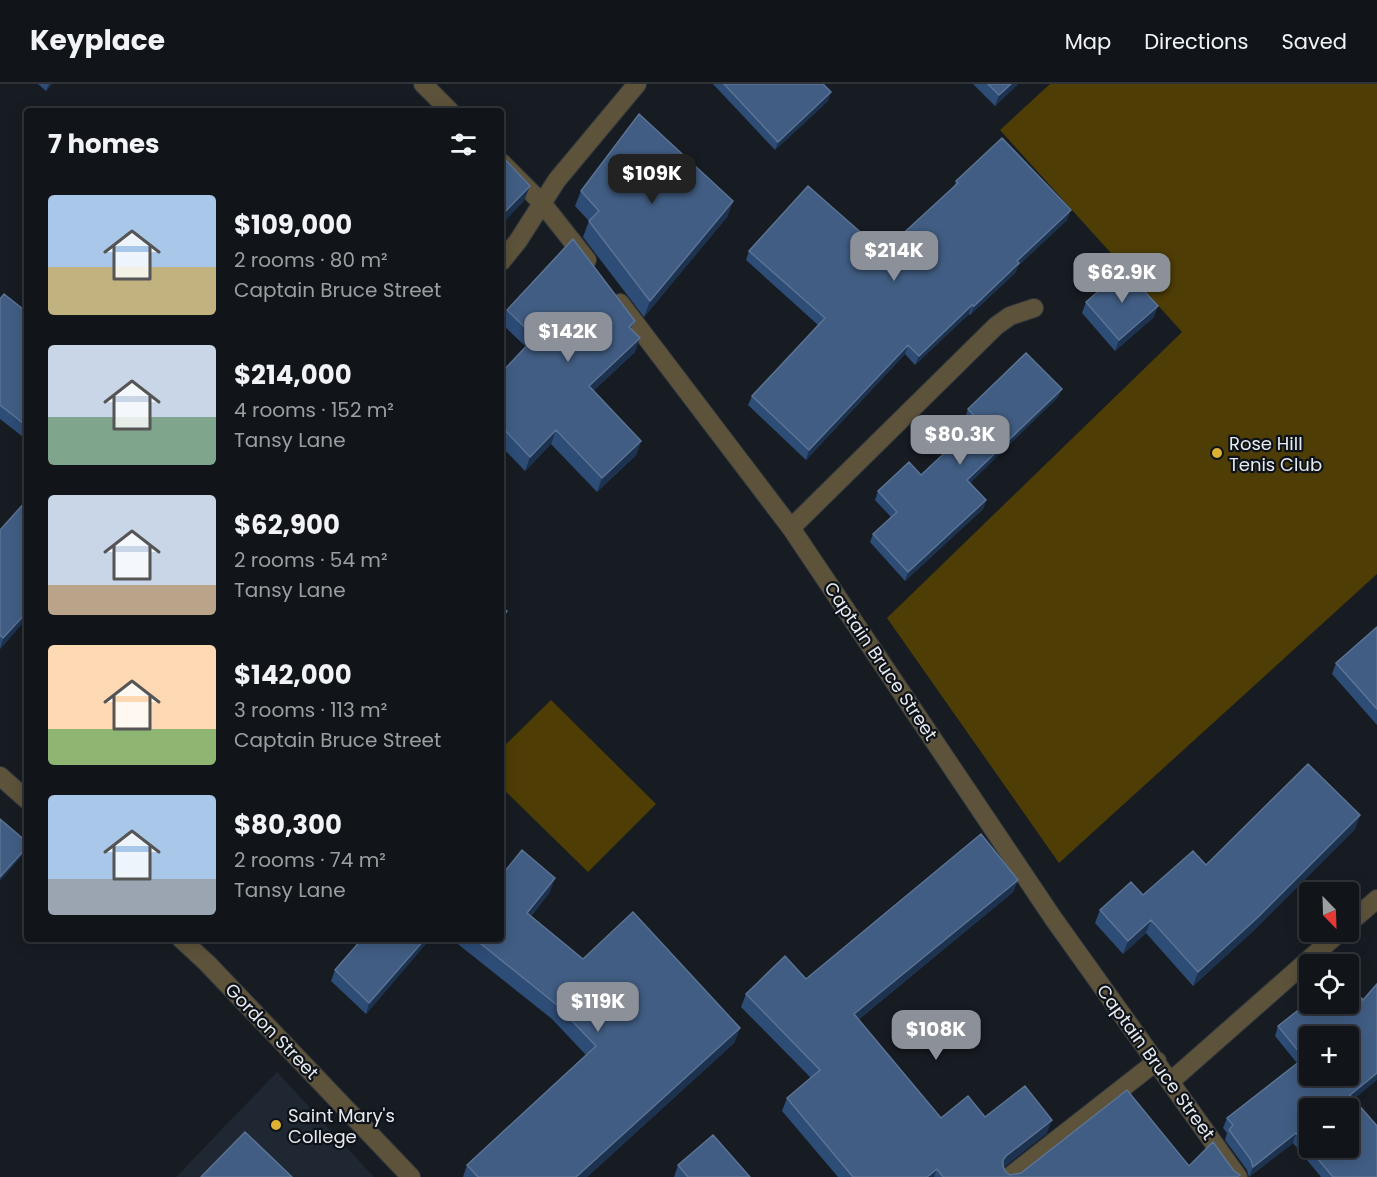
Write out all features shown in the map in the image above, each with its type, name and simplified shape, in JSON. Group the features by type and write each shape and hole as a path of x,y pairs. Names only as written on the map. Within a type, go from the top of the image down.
{"street":[{"path":"423,84 447,108"},
{"path":"504,258 518,241 557,180 637,84"},
{"path":"504,165 542,203 595,271"},
{"name":"Captain Bruce Street","path":"610,290 791,528 1053,918 1238,1177"},
{"path":"791,528 996,326 1010,316 1034,308"},
{"path":"0,776 24,797"},
{"path":"1359,915 1377,899"},
{"name":"Gordon Street","path":"184,942 411,1177"},
{"path":"1171,1081 1329,942"},
{"path":"1010,1177 1157,1062"}],"shaded area":[{"name":"Rose Hill Tenis Club","path":"1050,84 1377,84 1377,574 1059,863 887,618 1182,332 1000,130"},
{"path":"551,700 656,804 588,872 504,790 504,746"},
{"name":"Saint Mary's College","path":"277,1072 374,1177 176,1177"}],"building":[{"path":"724,84 823,84 831,92 778,142"},
{"path":"988,84 1011,84 999,95"},
{"path":"639,114 733,201 650,301 589,221 599,211 581,191"},
{"path":"1002,138 1071,210 1017,261 1019,263 919,356 908,345 809,450 752,396 825,318 749,251 808,186 883,252 958,183 956,181"},
{"path":"504,158 530,186 504,213"},
{"path":"573,239 635,321 629,327 640,338 589,386 641,441 602,478 556,430 530,457 504,429 504,370 535,337 507,310"},
{"path":"1124,269 1158,306 1119,340 1086,302"},
{"path":"4,294 24,308 24,424 0,405 0,299"},
{"path":"1026,353 1062,389 967,480 986,500 908,572 873,534 897,512 878,491 909,462 921,475 979,421 968,409"},
{"path":"24,503 24,615 3,638 0,635 0,530"},
{"path":"1377,627 1377,709 1336,663"},
{"path":"1308,764 1360,815 1257,918 1198,972 1151,920 1128,941 1100,910 1131,882 1143,895 1193,851 1206,865"},
{"path":"0,819 24,839 24,850 0,877"},
{"path":"981,834 1018,880 854,1014 941,1118 968,1096 985,1117 1025,1086 1052,1120 1006,1156 1003,1166 1010,1175 1021,1173 1127,1090 1189,1166 1213,1142 1234,1171 1240,1175 1237,1177 943,1177 937,1169 927,1177 853,1177 787,1098 820,1070 746,994 785,956 806,979"},
{"path":"522,850 555,878 527,913 583,959 633,912 740,1028 576,1177 478,1177 467,1165 596,1046 557,1005 479,942 504,942 504,872"},
{"path":"359,942 422,942 369,1003 335,970"},
{"path":"1377,984 1377,1073 1350,1095 1353,1098 1299,1098 1299,1137 1296,1133 1253,1167 1251,1160 1229,1130 1233,1125 1227,1118 1299,1062 1299,1086 1359,1086 1359,1026 1299,1026 1299,1052 1278,1026 1299,1010 1299,1014 1359,1014 1359,995 1363,1000"},
{"path":"1359,1105 1377,1126 1377,1177 1333,1177 1317,1158 1359,1158"},
{"path":"245,1132 292,1177 201,1177"},
{"path":"713,1135 750,1177 688,1177 678,1165"}],"place":[{"name":"Rose Hill Tenis Club","path":"1217,453"},
{"name":"Saint Mary's College","path":"276,1125"}]}
